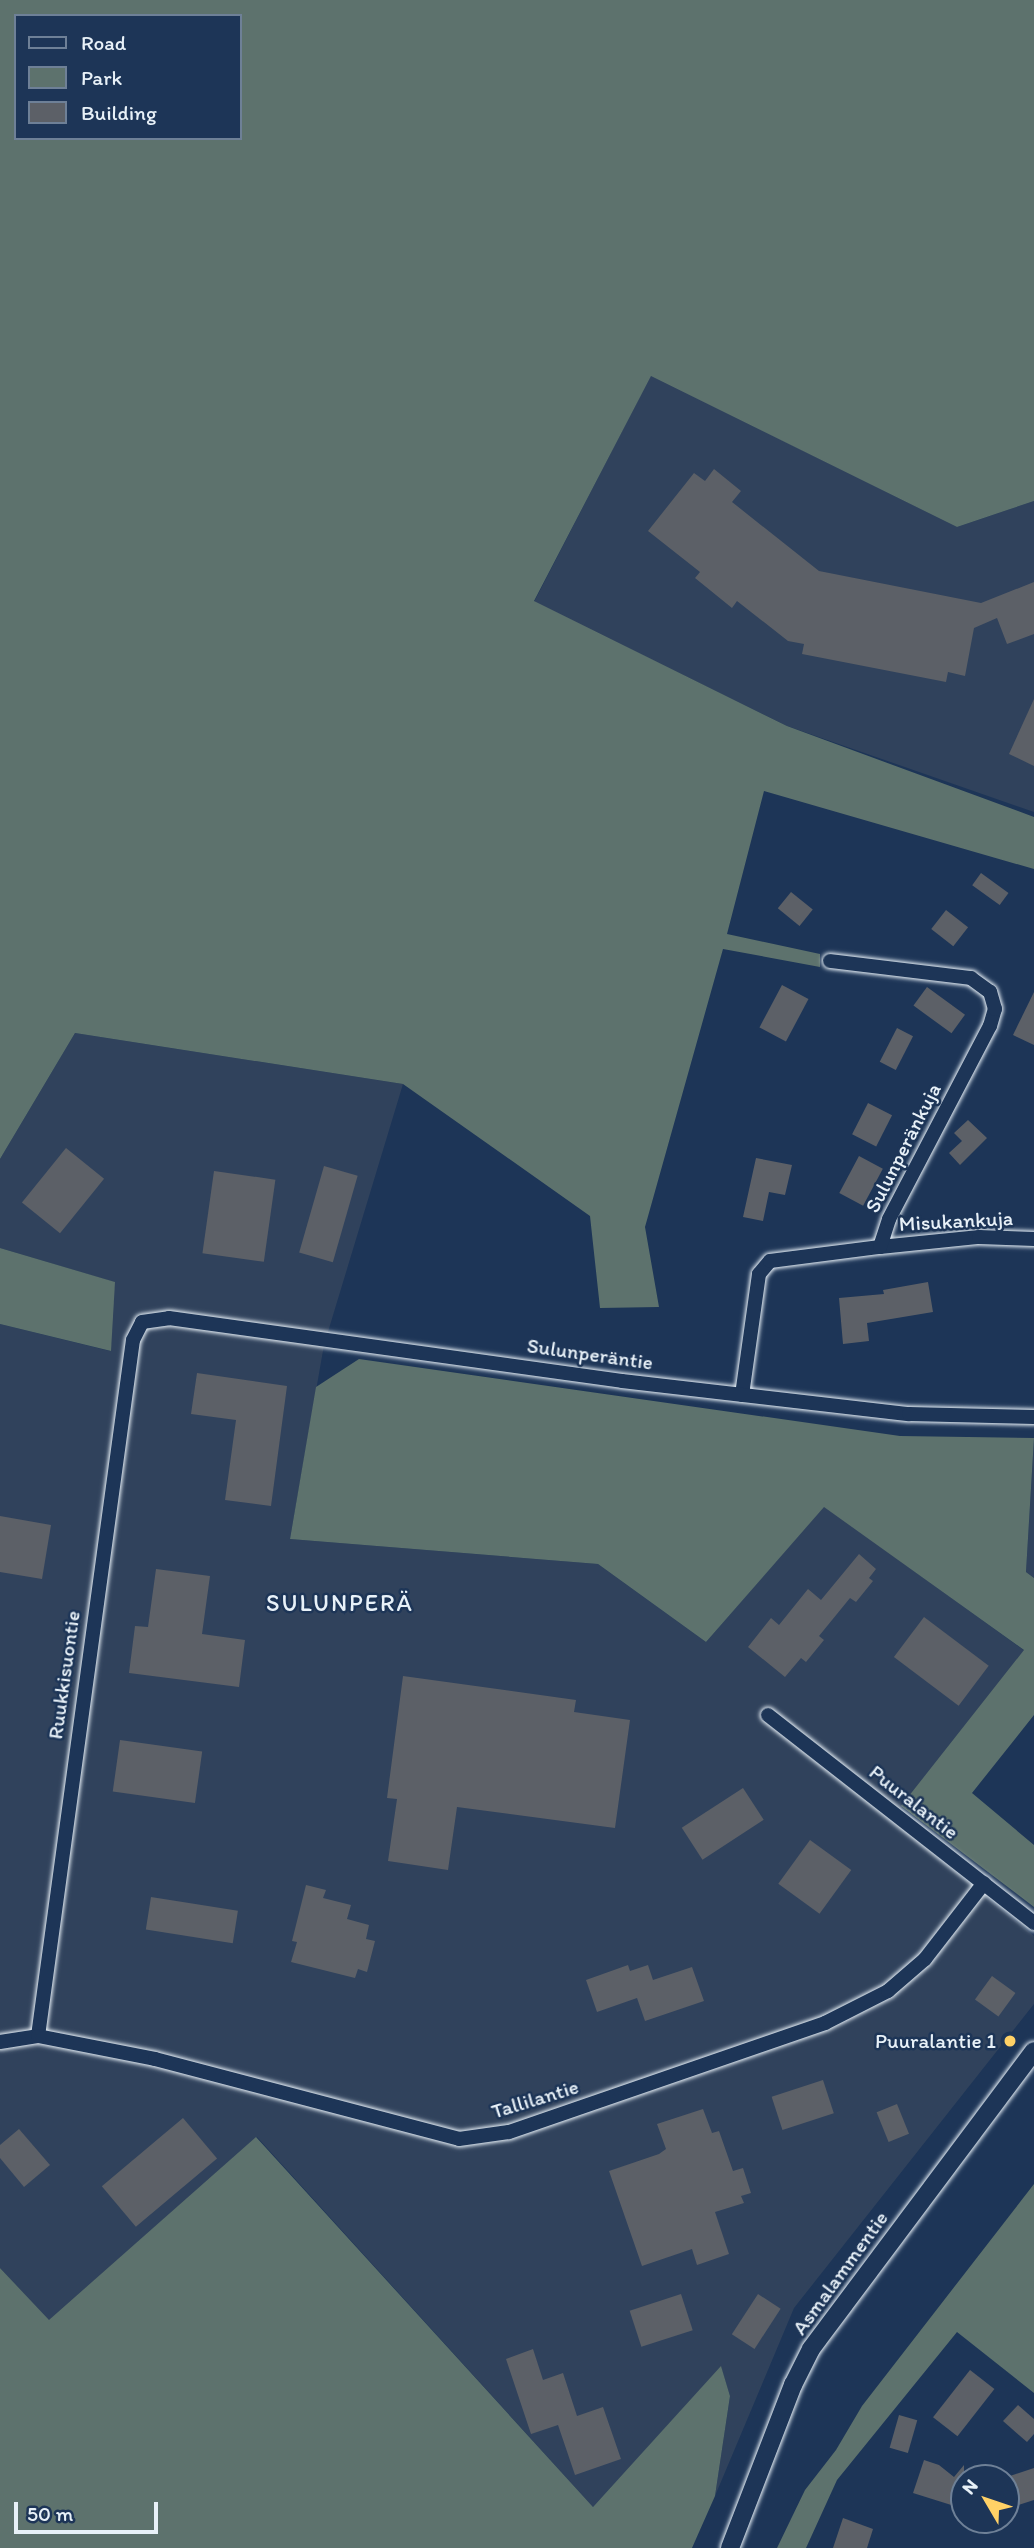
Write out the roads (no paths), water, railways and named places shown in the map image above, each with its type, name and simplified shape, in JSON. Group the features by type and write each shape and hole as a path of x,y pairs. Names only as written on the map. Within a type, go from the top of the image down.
{"street":[{"name":"Sulunperänkuja","path":"743,1395 759,1274 770,1261 880,1247 889,1219 990,1026 995,1009 990,992 971,978 830,961"},
{"name":"Misukankuja","path":"880,1247 979,1237 1034,1239"},
{"name":"Sulunperäntie","path":"142,1322 169,1318 743,1395 909,1414 1034,1417"},
{"name":"Ruukkisuontie","path":"38,2036 133,1340 142,1322"},
{"name":"Puuralantie","path":"768,1715 1034,1923"},
{"name":"Tallilantie","path":"0,2042 38,2036 155,2059 459,2138 509,2132 825,2023 888,1991 925,1959 984,1883"},
{"name":"Asmalammentie","path":"730,2548 811,2349 1034,2051"}],"place":[{"name":"Puuralantie 1","path":"1010,2041"}],"district":[{"name":"SULUNPERÄ","path":"340,1603"}]}
